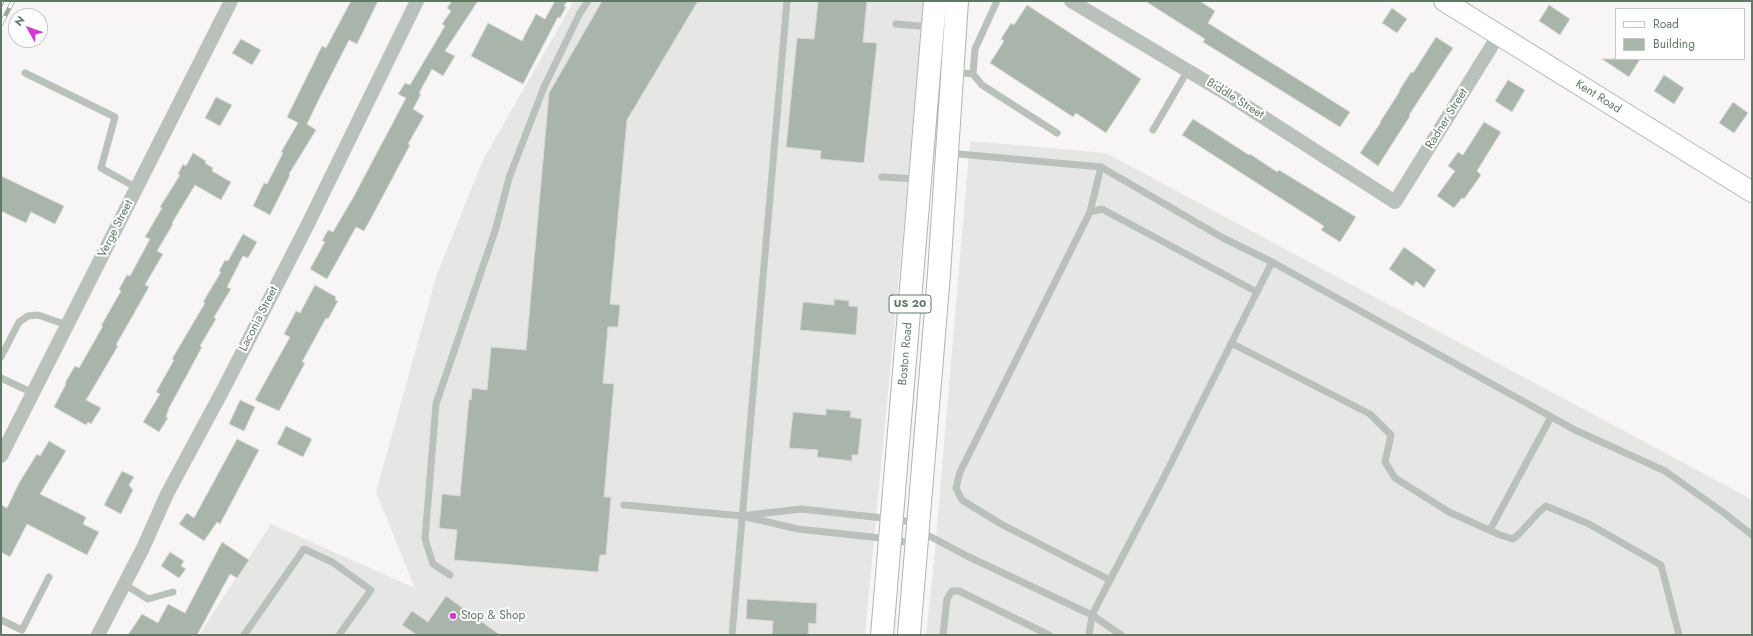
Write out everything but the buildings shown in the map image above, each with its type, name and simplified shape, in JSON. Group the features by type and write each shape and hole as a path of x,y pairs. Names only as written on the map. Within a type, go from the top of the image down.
{"main road":[{"name":"Boston Road","path":"882,635 935,1"},
{"name":"US 20","path":"909,635 948,152 963,73 957,1"}],"street":[{"name":"Verge Street","path":"1,456 231,1"},
{"name":"Laconia Street","path":"98,635 171,487 224,388 304,230 417,1"},
{"name":"Biddle Street","path":"1071,1 1228,94 1395,202"},
{"name":"Kent Road","path":"1455,4 1498,36 1752,192"},
{"name":"Radner Street","path":"1395,202 1498,36"}],"lane":[{"path":"450,574 433,564 425,539 436,404 494,235 509,178 544,87 580,13 588,1"},
{"path":"732,635 787,1"},
{"path":"997,1 963,73 1058,134"},
{"path":"896,24 933,28"},
{"path":"1153,130 1188,70"},
{"path":"25,73 115,117 101,168 137,188"},
{"path":"948,152 1101,167 1223,238 1272,262 1580,433 1665,471 1752,535"},
{"path":"1101,167 1090,212 960,472 956,488 962,500 1002,524 1110,580"},
{"path":"882,176 921,180"},
{"path":"1090,212 1102,209 1257,292"},
{"path":"1089,635 1092,615 1272,262"},
{"path":"1,357 19,322 28,316 38,315 67,325"},
{"path":"1231,343 1370,414 1390,434 1385,462 1395,478 1449,512 1513,539 1546,506 1589,524 1661,565 1679,635"},
{"path":"1,378 33,393"},
{"path":"1490,530 1551,417"},
{"path":"624,505 742,516 798,529 891,529 918,533"},
{"path":"742,516 802,509 891,529 918,533 1092,615 1121,635"},
{"path":"244,635 304,550 332,562 371,590 339,635"},
{"path":"1,620 22,630 49,577"},
{"path":"124,584 148,600 173,592"},
{"path":"943,635 947,599 952,591 959,591 1049,635"}],"shaded area":[{"path":"574,1 925,1 865,635 199,635 271,524 415,588 376,492 437,274 483,160"},
{"path":"970,141 1106,153 1749,498 1752,502 1752,635 926,635 934,562"}],"railway":[{"path":"1,24 13,1"}],"place":[{"name":"Stop & Shop","path":"453,616"}]}
